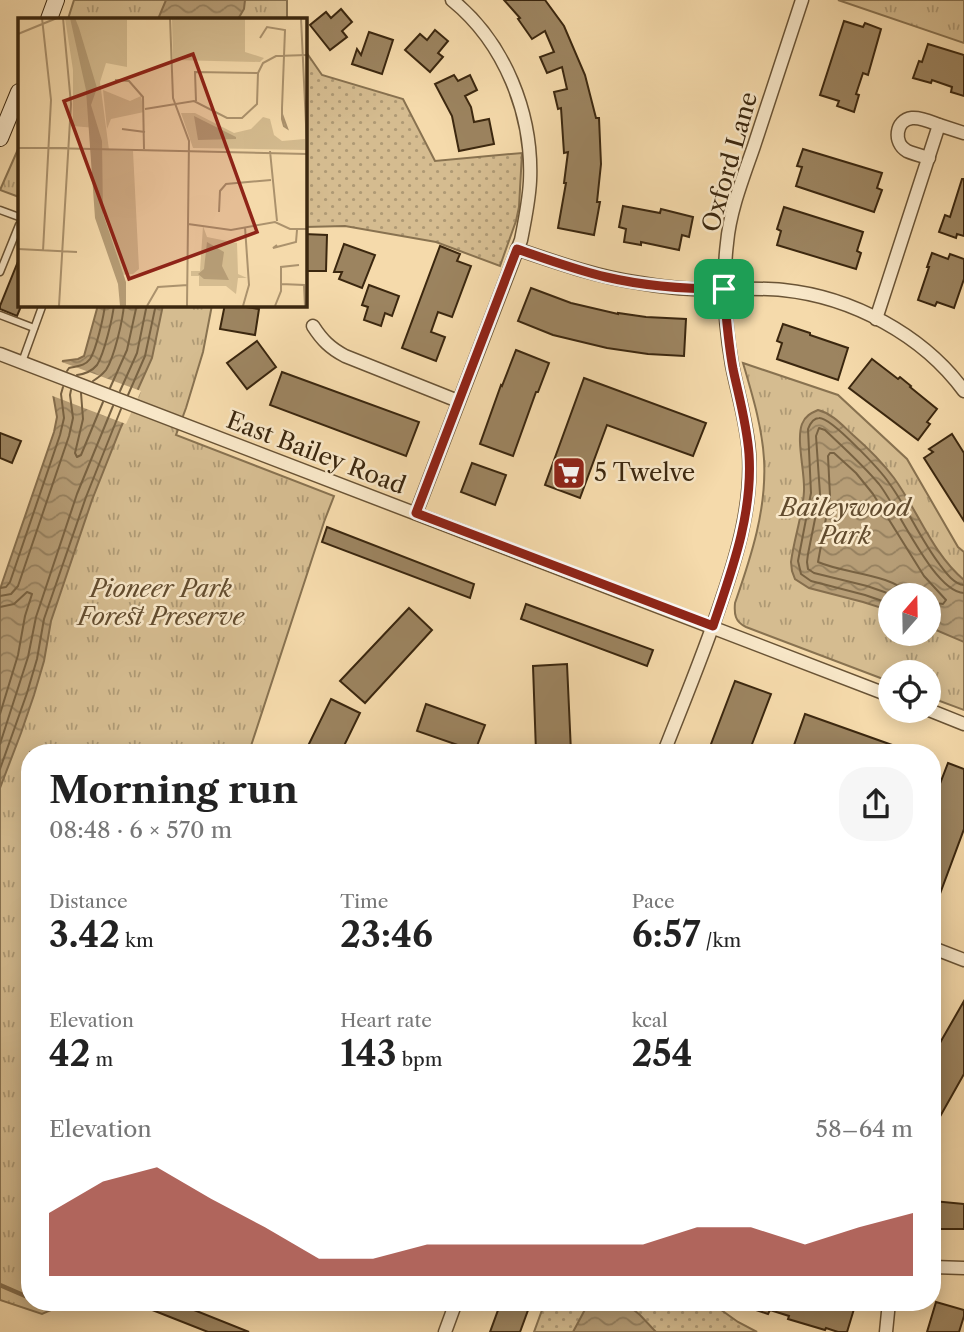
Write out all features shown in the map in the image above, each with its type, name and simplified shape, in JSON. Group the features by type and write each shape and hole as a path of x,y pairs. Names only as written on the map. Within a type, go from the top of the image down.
{"main road":[{"path":"48,18 56,0"},
{"path":"0,138 18,94"}],"street":[{"path":"416,513 517,249 530,182 524,119 516,93 497,52 477,25 452,0"},
{"name":"Oxford Lane","path":"667,744 713,626 734,563 744,522 749,455 746,425 726,329 724,289 727,242 737,197 802,0"},
{"path":"929,158 907,151 901,146 898,139 899,127 906,120 913,118 964,133"},
{"path":"876,319 939,125"},
{"path":"517,249 607,278 690,289 773,289 805,293 841,304 892,327 941,365 964,391"},
{"path":"313,326 322,340 345,356 458,401"},
{"name":"East Bailey Road","path":"0,354 878,691"},
{"path":"941,715 964,724"},
{"path":"941,951 964,960"},
{"path":"941,1268 964,1268"},
{"path":"444,1332 452,1311"},
{"path":"886,1332 887,1311"}],"lane":[{"path":"0,210 18,218"},
{"path":"0,272 18,227"},
{"path":"22,362 42,306"},
{"path":"0,315 34,328"}],"green space":[{"path":"74,0 287,0 287,18 68,18"},
{"path":"838,0 964,0 964,43"},
{"path":"306,52 322,75 403,99 435,161 522,153 519,207 500,266 436,242 345,226 306,227"},
{"path":"18,149 18,197 0,190"},
{"name":"Pioneer Park Forest Preserve","path":"130,306 212,306 203,352 176,435 334,496 252,744 21,744 21,1307 0,1300 0,684"},
{"name":"Baileywood Park","path":"743,363 838,395 907,459 958,547 964,552 964,710 941,701 941,660 878,660 878,677 746,627 737,620 735,603 757,532 763,496 764,459 756,410"},
{"path":"542,1311 723,1311 757,1332 534,1332"}],"water":[{"path":"166,0 245,0 239,18 158,18"},
{"path":"98,306 163,306 152,358 92,500 51,621 44,661 34,695 0,788 0,589 54,432 57,417 53,394 63,361 84,356"},
{"path":"818,410 837,420 885,466 943,557 964,580 964,642 942,633 942,583 878,583 878,607 809,588 795,579 791,562 804,491 800,431 805,419"},
{"path":"584,1311 635,1311 656,1332 573,1332"}],"pier":[{"path":"59,361 141,391 126,424 50,395"}],"building":[{"path":"504,0 545,0 564,26 585,75 596,118 599,118 601,164 597,202 600,202 594,235 558,228 568,152 564,153 561,108 558,109 554,92 567,89 562,67 547,73 540,57 554,52 545,31 532,39 518,19 520,18"},
{"path":"341,9 352,22 342,31 347,37 330,50 310,25 326,12 331,18"},
{"path":"844,21 863,27 865,23 881,29 868,75 863,73 856,94 859,95 854,112 837,106 839,101 820,95"},
{"path":"435,30 448,41 438,53 443,57 430,72 405,50 420,34 427,40"},
{"path":"369,32 393,40 382,74 352,64 357,49 361,55"},
{"path":"928,44 964,55 964,96 951,92 952,87 932,80 931,83 913,78"},
{"path":"454,75 458,81 470,75 477,90 465,96 474,122 489,119 494,144 459,151 452,116 435,84"},
{"path":"803,149 882,173 877,188 882,190 874,212 796,186 802,167 797,166"},
{"path":"962,179 964,236 957,234 956,238 939,232 945,215 950,217"},
{"path":"623,206 660,213 661,209 693,217 689,237 682,235 679,250 641,242 641,245 624,242 626,229 619,227"},
{"path":"784,207 863,232 857,251 861,253 856,269 777,245 781,231 777,229"},
{"path":"306,234 327,235 326,271 306,271"},
{"path":"344,244 375,255 362,288 339,279 342,272 334,272"},
{"path":"440,246 460,254 457,261 471,266 452,317 438,312 431,332 445,337 436,361 402,348"},
{"path":"932,253 948,259 950,254 964,259 964,279 954,308 937,302 935,306 918,300"},
{"path":"18,261 18,306 21,306 17,316 0,309"},
{"path":"369,285 399,296 392,316 385,313 381,326 364,320 368,307 362,305"},
{"path":"531,288 571,303 618,314 686,319 684,356 607,348 553,335 518,321"},
{"path":"225,306 259,309 255,335 220,329"},
{"path":"783,324 848,348 838,380 777,359 782,343 777,341"},
{"path":"257,341 276,367 247,389 227,363"},
{"path":"516,350 549,363 513,456 480,444"},
{"path":"872,359 898,379 900,377 937,409 918,440 849,388"},
{"path":"282,372 419,422 406,456 270,405"},
{"path":"584,378 706,423 693,456 607,425 580,498 545,485"},
{"path":"0,433 21,441 12,463 0,458"},
{"path":"952,434 964,453 964,521 924,458 933,452 929,449"},
{"path":"472,463 506,475 495,505 461,492"},
{"path":"327,527 474,584 470,598 322,542"},
{"path":"526,604 653,650 647,666 521,619"},
{"path":"409,608 432,630 365,703 340,681"},
{"path":"567,664 571,744 536,744 533,666"},
{"path":"735,681 771,694 752,744 711,744"},
{"path":"331,699 360,713 345,744 309,744"},
{"path":"426,704 485,725 478,744 455,744 417,731"},
{"path":"805,714 889,744 794,744"},
{"path":"948,763 964,769 964,829 941,891 941,781"},
{"path":"964,1001 964,1074 941,1115 941,1041"},
{"path":"941,1202 964,1204 964,1229 941,1229"},
{"path":"941,1303 964,1310 959,1332 927,1332 933,1311 941,1311"},
{"path":"155,1311 196,1311 249,1332 208,1332"},
{"path":"498,1311 528,1311 520,1332 490,1332"},
{"path":"773,1311 853,1311 847,1332 825,1330 788,1319 789,1316"}],"waterway":[{"path":"0,1285 21,1294"}],"place":[{"name":"5 Twelve","path":"569,473"}],"route":[{"path":"517,249 607,278 690,289 724,289 726,329 746,425 749,479 748,500 734,563 713,626 416,513 517,249"}]}
